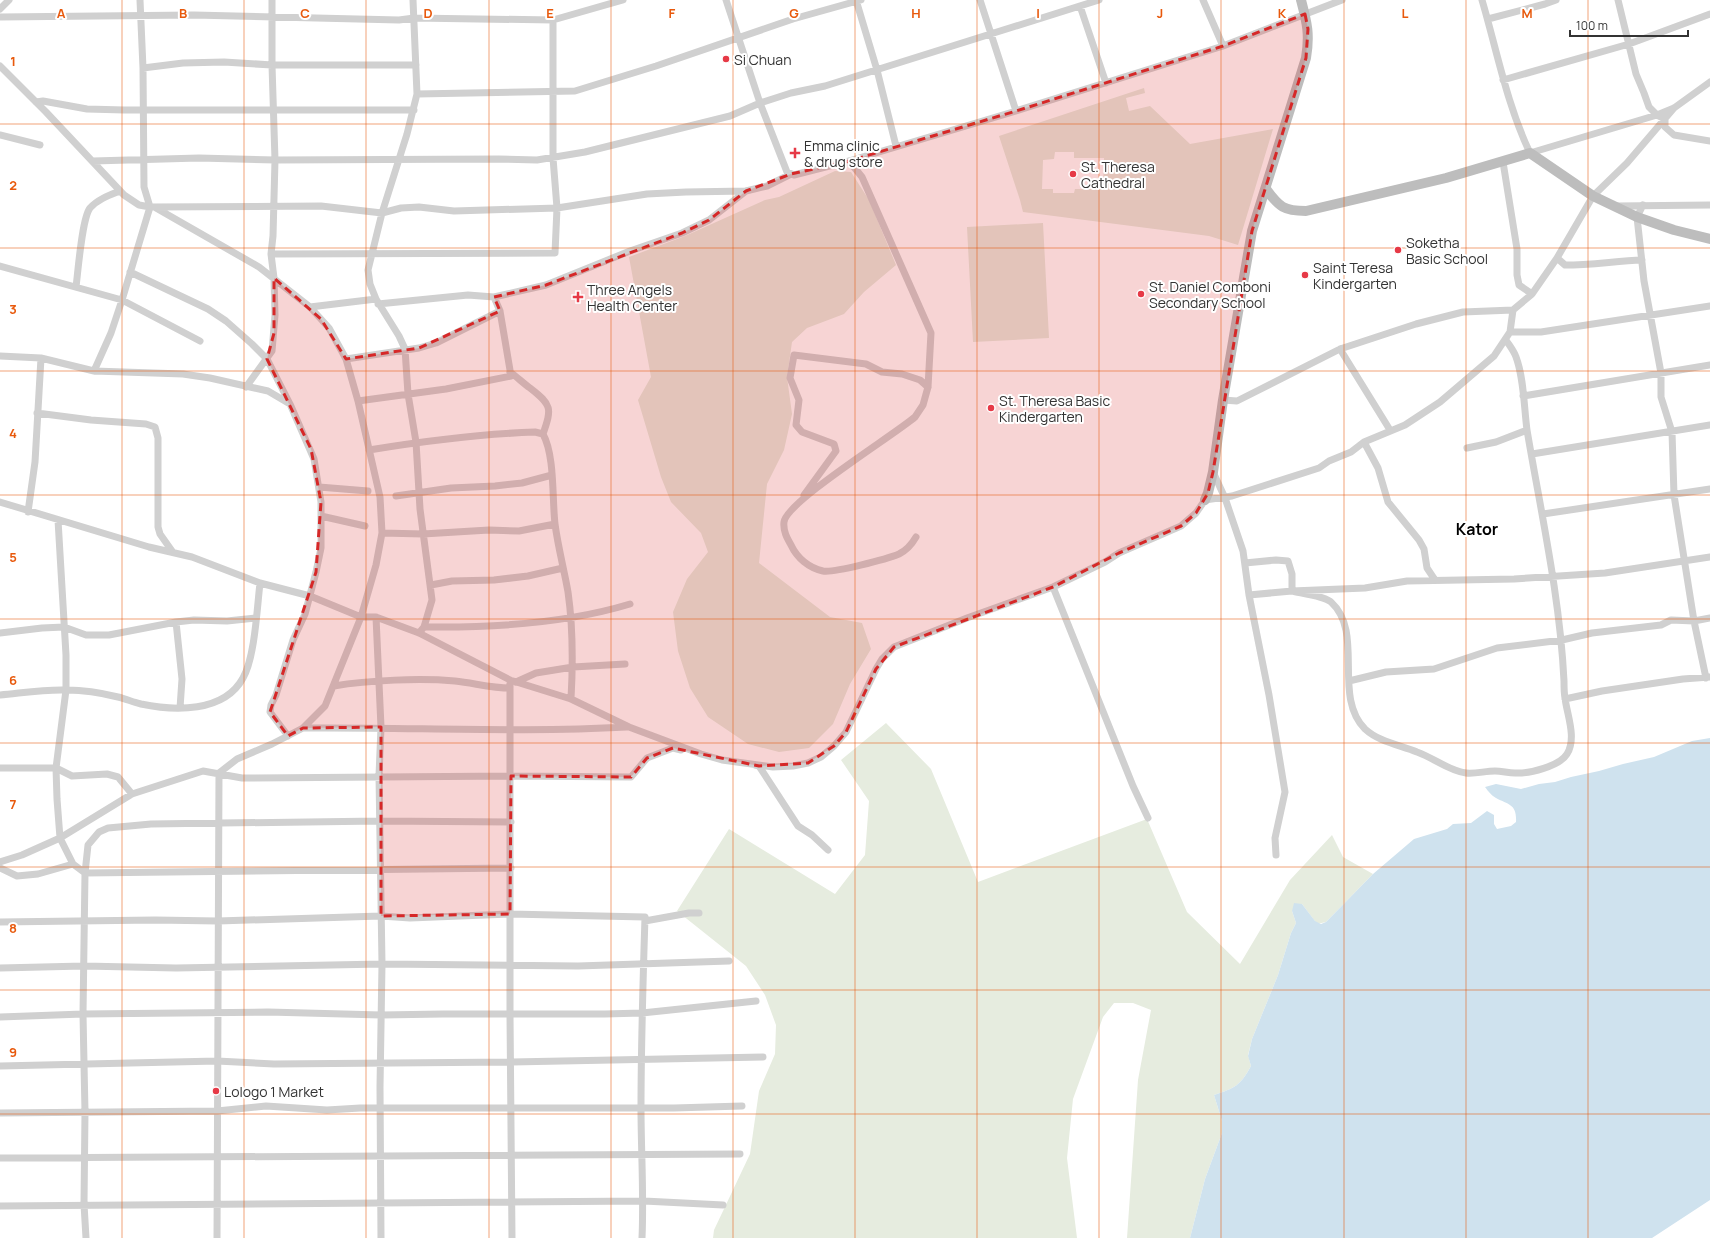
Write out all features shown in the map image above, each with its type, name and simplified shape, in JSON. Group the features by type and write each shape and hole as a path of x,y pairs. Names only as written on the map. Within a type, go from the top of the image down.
{"street":[{"path":"0,9 9,0"},
{"path":"94,371 111,333 130,272 153,208 144,187 143,68 140,0"},
{"path":"246,387 272,351 274,333 274,278 271,254 273,236 275,160 272,65 272,0"},
{"path":"413,0 417,94 414,110 382,213 368,270 370,284 377,301 399,336 404,350 408,394 416,442 423,534 432,600 421,630"},
{"path":"0,17 194,15 399,20 414,18 553,20 564,19 623,0"},
{"path":"726,0 760,103 787,172 791,174"},
{"path":"417,94 575,91 656,66 793,19 857,0 877,70 896,146"},
{"path":"980,0 992,33 1016,111"},
{"path":"93,161 198,158 275,160 536,160 553,158 585,152 730,116 760,103 791,93 825,86 1097,0"},
{"path":"1203,0 1223,46"},
{"path":"0,502 28,512 149,547 172,551 218,565 260,583 310,596 361,616 376,617 421,630 513,681 572,699 629,727 701,754 722,760 759,766 793,766 808,763 821,757 834,746 846,732 876,669 882,659 894,647 967,618 1053,588 1119,553 1181,526 1196,513 1205,500 1213,472 1223,400 1252,232 1306,58 1309,42 1308,29 1300,0"},
{"path":"153,208 321,206 382,213 401,208 419,207 454,211 557,208 647,194 746,191 767,186 791,174 794,175 849,161 1016,111 1223,46 1342,0"},
{"path":"1482,0 1503,80 1520,131 1530,153 1593,196 1637,217 1674,230 1710,239"},
{"path":"1488,19 1556,0"},
{"path":"1618,0 1639,81 1649,107 1657,116 1665,119"},
{"path":"1080,6 1106,83"},
{"path":"1503,80 1629,44 1710,14"},
{"path":"271,254 554,253 557,208 553,158 553,20"},
{"path":"143,68 183,63 224,62 272,65 416,65"},
{"path":"0,66 93,161 120,191 135,203 153,208 259,267 274,278 310,307 329,328 346,358 358,401 380,497 382,533 376,566 361,616 325,706 303,728 237,759 219,773"},
{"path":"1266,189 1277,204 1290,211 1306,211 1446,178 1657,116 1674,108 1710,82"},
{"path":"36,102 43,101 87,109 414,110"},
{"path":"1223,400 1237,401 1340,349 1416,324 1463,312 1513,310 1532,294 1557,258 1593,196 1627,163 1674,108"},
{"path":"1665,119 1665,127 1674,135 1710,140"},
{"path":"0,135 40,145"},
{"path":"849,161 862,177 931,333 928,387 923,405 910,422 818,487 784,518 783,524 793,550 805,564 823,571 837,571 899,554 911,546 916,537"},
{"path":"1503,162 1517,249 1517,275 1519,285 1532,294"},
{"path":"76,287 83,230 90,208 101,199 120,191"},
{"path":"310,307 468,295 494,297 546,285 630,251 682,233 709,220 725,210 746,191"},
{"path":"1565,699 1608,690 1683,679 1708,678 1694,621 1674,495 1672,432 1661,397 1661,374 1649,314 1637,217 1644,205"},
{"path":"1616,206 1710,205"},
{"path":"1557,258 1565,265 1593,265 1642,260"},
{"path":"0,266 122,300 200,341"},
{"path":"130,272 208,308 226,321 267,359 311,449 321,502 321,548 310,596 293,640 276,695 271,704 270,712 288,736"},
{"path":"358,401 446,389 511,376 500,311 494,297"},
{"path":"1510,332 1541,332 1649,314 1710,306"},
{"path":"1205,500 1224,498 1319,468 1330,461 1351,452 1364,442 1405,425 1440,402 1494,356 1510,332 1513,310"},
{"path":"346,358 420,348 436,343 500,311"},
{"path":"1292,591 1330,600 1344,626 1353,709 1358,719 1366,729 1391,744 1418,752 1443,765 1469,773 1493,771 1524,773 1546,767 1562,759 1567,754 1572,743 1568,710 1565,699 1562,640 1543,514 1527,430 1517,358 1506,340"},
{"path":"1340,349 1390,430"},
{"path":"797,505 836,451 834,444 802,432 796,425 799,400 790,378 794,355 866,364 882,372 902,374 920,380 928,387"},
{"path":"0,356 41,358 94,371 183,374 210,378 268,391 290,404"},
{"path":"28,512 35,462 41,358"},
{"path":"1523,396 1710,365"},
{"path":"510,372 544,400 548,407 549,415 543,434"},
{"path":"37,413 91,420 146,424 155,427 158,438 158,527 160,534 172,551"},
{"path":"1532,454 1710,425"},
{"path":"1467,448 1496,442 1527,430"},
{"path":"369,450 416,442 501,433 535,432 543,434 547,441 552,475 555,524 570,617 572,699"},
{"path":"1364,442 1378,468 1388,502 1419,540 1424,549 1427,568 1435,580"},
{"path":"1213,472 1243,551 1249,595 1269,695 1285,792 1276,838 1276,855"},
{"path":"396,496 451,488 522,483 552,475"},
{"path":"319,487 368,491"},
{"path":"1543,514 1710,489"},
{"path":"321,516 365,526"},
{"path":"58,520 66,690 56,768 57,799 60,838 73,864 85,873 146,871 218,872 511,868"},
{"path":"382,533 423,534 489,530 519,531 555,524"},
{"path":"1249,595 1292,591 1365,588 1407,580 1514,579 1606,573 1710,557"},
{"path":"1245,563 1276,560 1288,561 1292,574 1292,591"},
{"path":"430,585 452,581 494,580 528,576 563,568"},
{"path":"0,695 66,690 117,697 155,706 180,708 203,706 215,702 236,688 244,677 250,660 260,583"},
{"path":"1053,588 1133,786 1148,818"},
{"path":"421,630 489,626 570,617 601,613 630,604"},
{"path":"376,617 381,727 379,776 382,964 380,1156 381,1238"},
{"path":"0,633 64,627 86,635 109,635 176,622 194,620 227,621 256,618"},
{"path":"1349,681 1386,672 1434,669 1497,648 1562,640 1592,633 1661,625 1671,620 1694,621 1710,618"},
{"path":"176,622 182,679 180,708"},
{"path":"512,1238 510,688 513,681 536,673 572,667 625,664"},
{"path":"334,686 350,683 379,681 445,680 493,688 510,688"},
{"path":"303,728 381,727 568,730 629,727"},
{"path":"0,862 22,855 60,838 132,794 203,771 242,778 379,776 631,777 647,758 673,748 759,766 798,826 812,835 828,850"},
{"path":"0,768 56,768 72,776 107,774 118,777 132,794"},
{"path":"217,1238 219,773"},
{"path":"86,1238 84,1204 85,1112 83,1014 85,873 88,845 94,836 103,829 144,825 379,821 511,822"},
{"path":"0,868 17,876 38,874 73,864"},
{"path":"645,921 689,913 699,913"},
{"path":"0,922 218,921 381,916 410,918 510,914 645,917 642,964 641,1060 644,1201 642,1238"},
{"path":"0,968 84,966 131,968 382,964 578,966 729,962"},
{"path":"0,1017 83,1014 268,1012 381,1015 642,1013 756,1001"},
{"path":"0,1066 217,1061 274,1064 512,1062 763,1057"},
{"path":"0,1113 217,1111 266,1106 327,1110 360,1108 512,1107 641,1109 742,1106"},
{"path":"0,1158 740,1154"},
{"path":"0,1206 84,1204 644,1201 724,1206"}],"highlighted area":[{"path":"1305,14 1308,29 1306,58 1252,231 1213,472 1208,493 1196,513 1181,526 1119,553 1053,587 894,647 876,669 846,732 834,746 808,763 759,766 673,748 647,758 631,777 511,776 510,914 381,916 381,727 303,728 288,736 270,712 316,572 321,502 311,449 267,359 274,333 274,278 321,319 346,359 419,348 500,311 494,297 546,285 682,233 709,220 746,191 791,174 849,161 1016,111 1223,46"}],"shaded area":[{"path":"1144,88 1145,93 1126,98 1129,111 1150,106 1190,144 1273,129 1238,245 1209,236 1023,212 999,136","holes":["1055,152 1074,152 1074,158 1104,158 1103,189 1075,189 1074,193 1053,193 1053,189 1042,189 1043,160 1054,159"]},
{"path":"835,171 851,172 869,200 896,265 864,292 844,314 807,328 792,342 787,377 792,414 784,450 767,484 759,563 830,617 862,623 871,649 850,684 833,724 809,748 779,752 748,744 708,717 690,688 678,651 673,612 687,579 708,552 701,533 671,502 661,477 638,400 651,377 629,257 685,236 765,200 779,197"},
{"path":"1043,223 1049,338 973,342 967,227"},
{"path":"886,723 931,769 978,882 1147,819 1187,912 1240,964 1290,880 1332,835 1343,857 1373,874 1326,922 1317,924 1302,904 1292,911 1296,923 1291,933 1278,975 1252,1039 1248,1055 1251,1066 1240,1082 1232,1088 1214,1095 1222,1121 1222,1133 1205,1179 1190,1238 1127,1238 1138,1080 1151,1010 1133,1003 1114,1003 1103,1017 1073,1099 1067,1158 1077,1238 713,1238 714,1230 750,1154 759,1091 775,1054 776,1025 765,995 746,966 677,911 729,829 835,894 865,855 869,801 841,760"}],"water":[{"path":"1710,738 1710,1200 1652,1238 1190,1238 1205,1179 1222,1133 1222,1121 1214,1095 1232,1088 1240,1082 1251,1066 1248,1056 1252,1039 1278,975 1291,933 1296,923 1292,911 1294,903 1302,904 1315,921 1321,924 1326,922 1373,874 1414,839 1447,829 1453,824 1471,823 1487,811 1494,815 1494,824 1497,829 1511,826 1516,822 1514,808 1495,797 1485,787 1496,784 1521,789 1539,784 1555,782 1654,757 1692,741"}],"place":[{"name":"Si Chuan","path":"726,59"},
{"name":"Emma clinic & drug store","path":"795,153"},
{"name":"St. Theresa Cathedral","path":"1073,174"},
{"name":"Soketha Basic School","path":"1398,250"},
{"name":"Saint Teresa Kindergarten","path":"1305,275"},
{"name":"St. Daniel Comboni Secondary School","path":"1141,294"},
{"name":"Three Angels Health Center","path":"578,297"},
{"name":"St. Theresa Basic Kindergarten","path":"991,408"},
{"name":"Lologo 1 Market","path":"216,1091"}],"district":[{"name":"Kator","path":"1477,529"}]}
